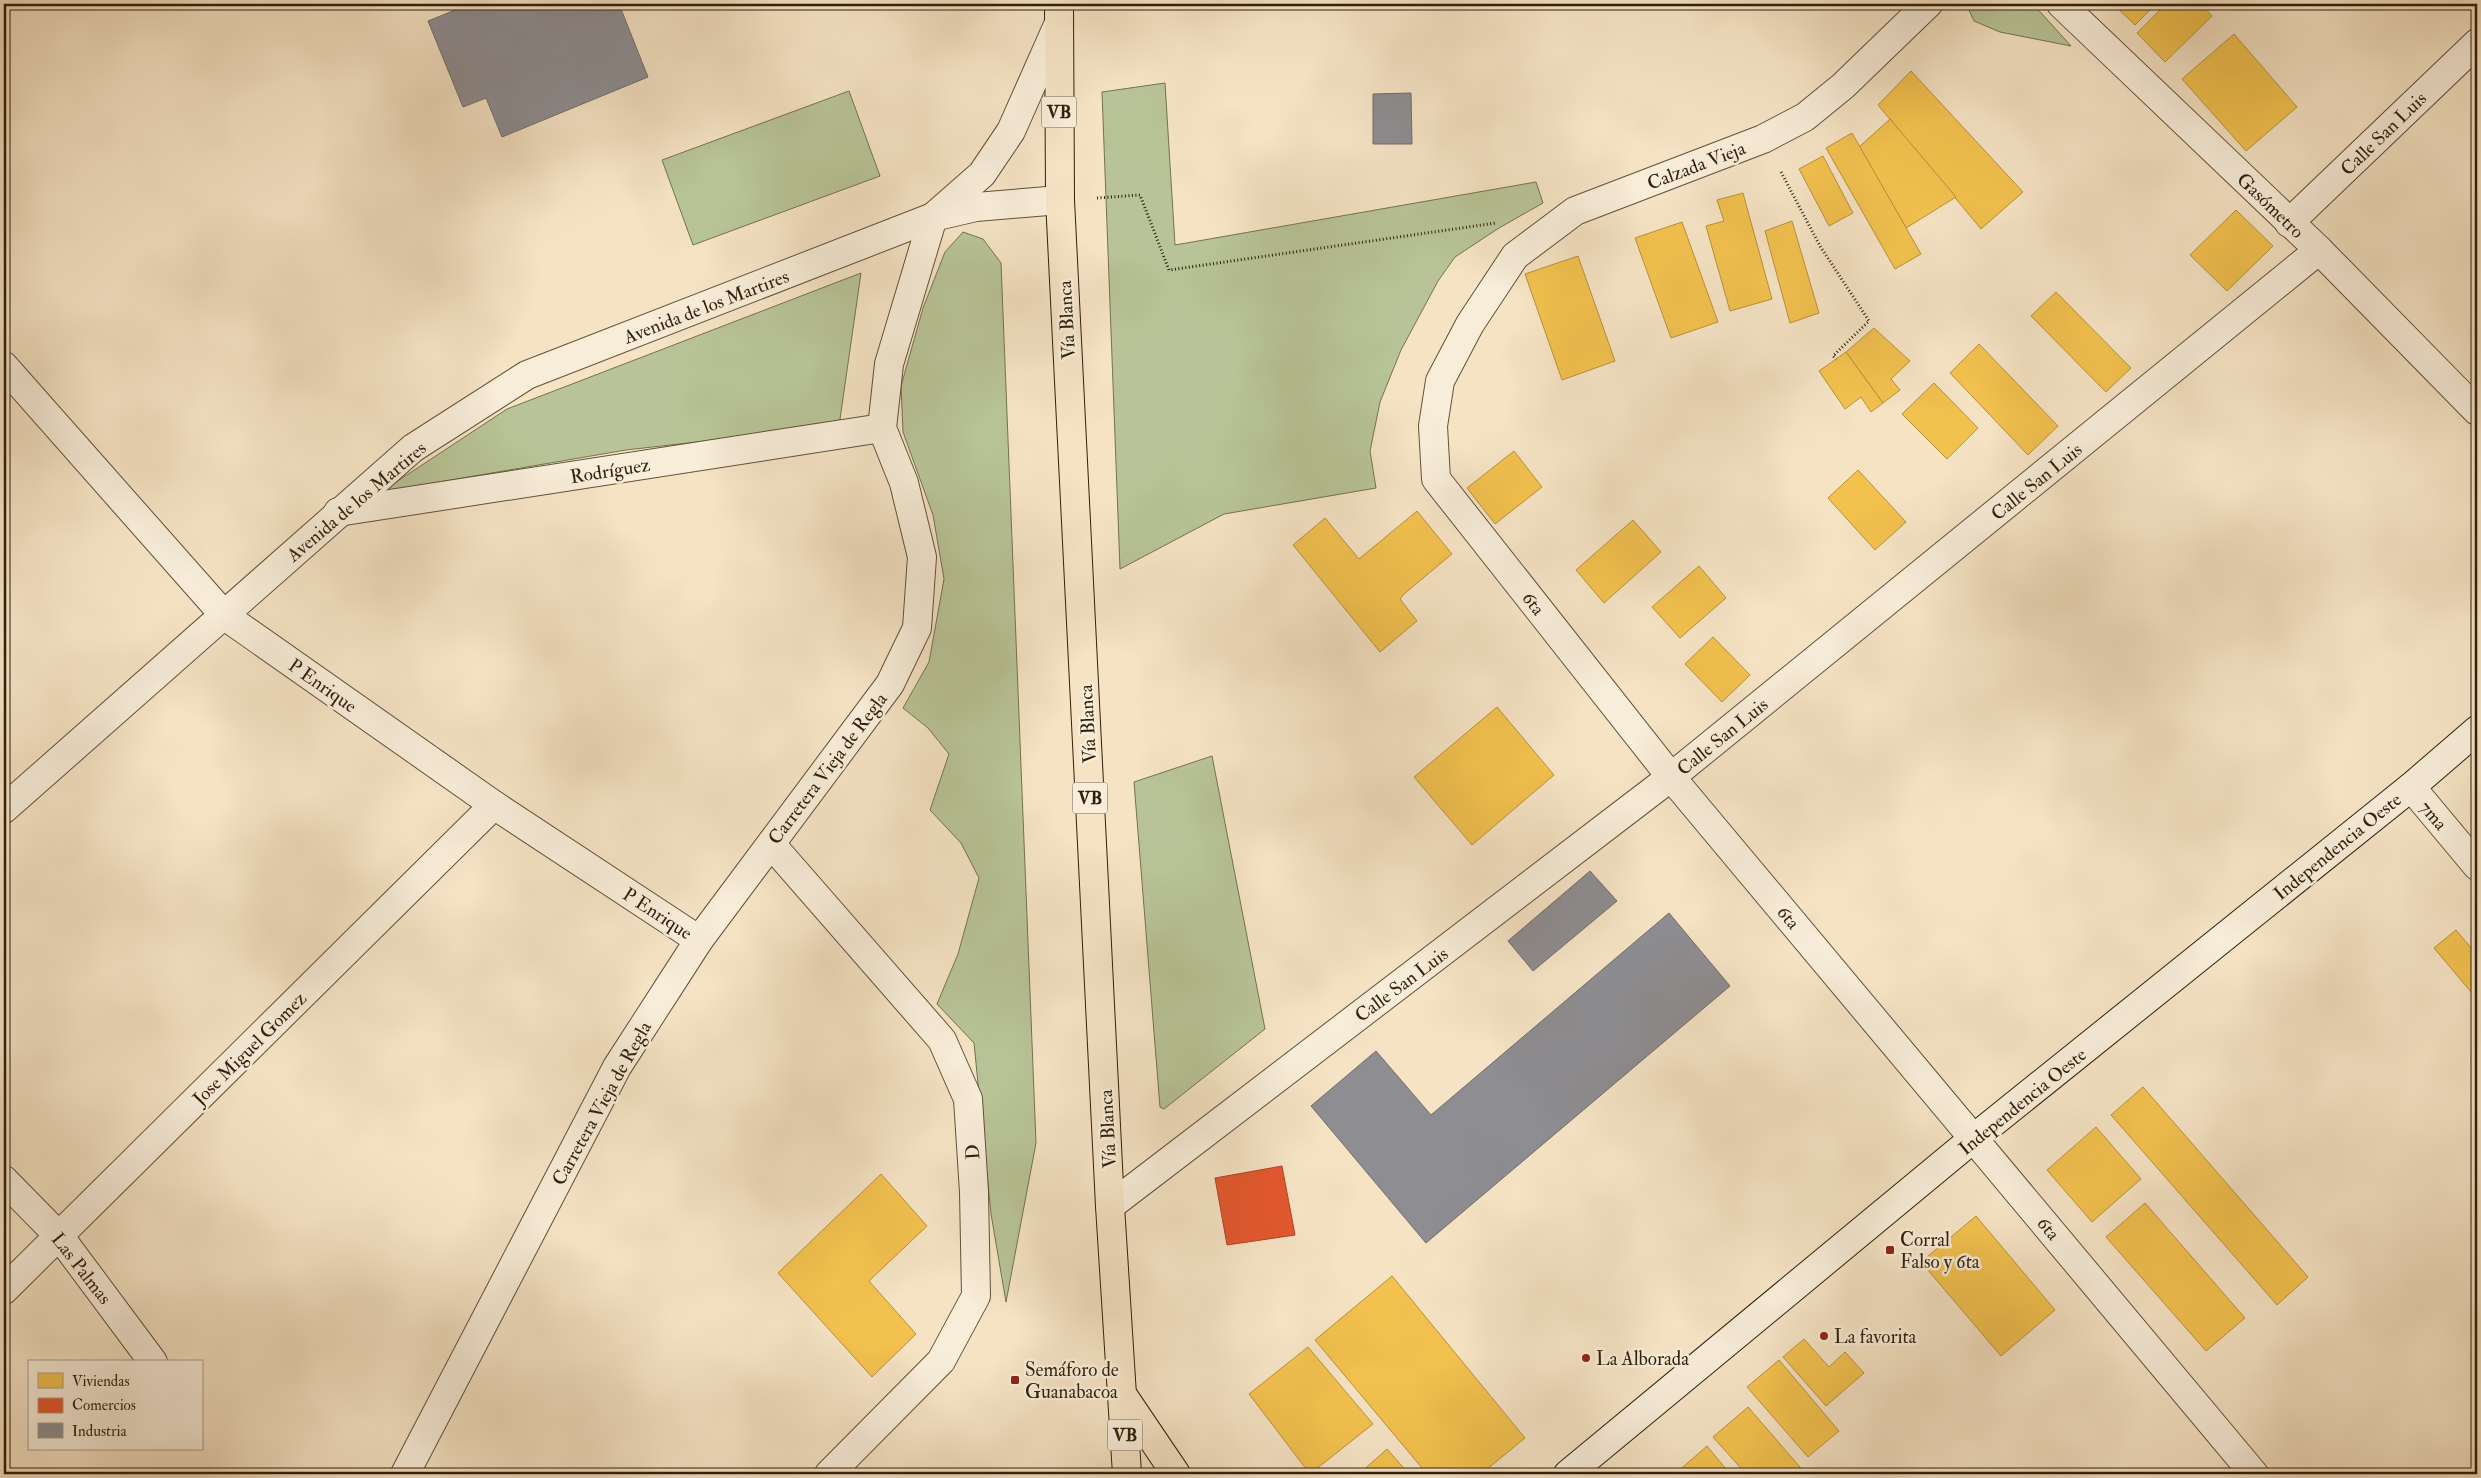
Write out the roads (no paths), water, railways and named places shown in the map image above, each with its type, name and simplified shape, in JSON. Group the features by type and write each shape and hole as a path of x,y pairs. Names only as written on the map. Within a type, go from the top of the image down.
{"main road":[{"name":"Vía Blanca","path":"1059,14 1060,200 1110,1206 1127,1474"},
{"path":"1123,1396 1176,1474"}],"street":[{"name":"Calzada Vieja","path":"1470,324 1515,256 1576,211 1763,139 1804,117 1843,86 1928,4"},
{"name":"Gasómetro","path":"2061,4 2116,54 2319,250 2477,411"},
{"path":"933,217 982,174 1011,131 1059,14"},
{"name":"Calle San Luis","path":"2289,223 2477,43"},
{"path":"933,217 976,207 1060,200"},
{"name":"Carretera Vieja de Regla","path":"405,1474 617,1067 698,940 890,684 917,628 922,557 904,483 882,428 889,364 933,217"},
{"name":"Avenida de los Martires","path":"4,809 225,616 338,512 413,448 527,376 933,217"},
{"name":"Calle San Luis","path":"1110,1206 1671,777 2319,250"},
{"name":"6ta","path":"1470,324 1440,381 1433,426 1436,479 1671,777 2254,1474"},
{"name":"P Enrique","path":"4,366 225,616 494,805 698,940"},
{"name":"Rodríguez","path":"338,512 882,428"},
{"name":"Independencia Oeste","path":"1568,1474 1974,1138 2411,787 2477,730"},
{"name":"7ma","path":"2411,787 2477,866"},
{"name":"Jose Miguel Gomez","path":"4,1290 494,805"},
{"name":"D","path":"771,844 942,1040 968,1099 974,1192 976,1296 941,1361 829,1474"},
{"name":"Las Palmas","path":"4,1180 60,1236 152,1360"}],"place":[{"name":"Corral Falso y 6ta","path":"1890,1250"},
{"name":"La favorita","path":"1824,1336"},
{"name":"La Alborada","path":"1586,1358"},
{"name":"Semáforo de Guanabacoa","path":"1015,1380"}]}
